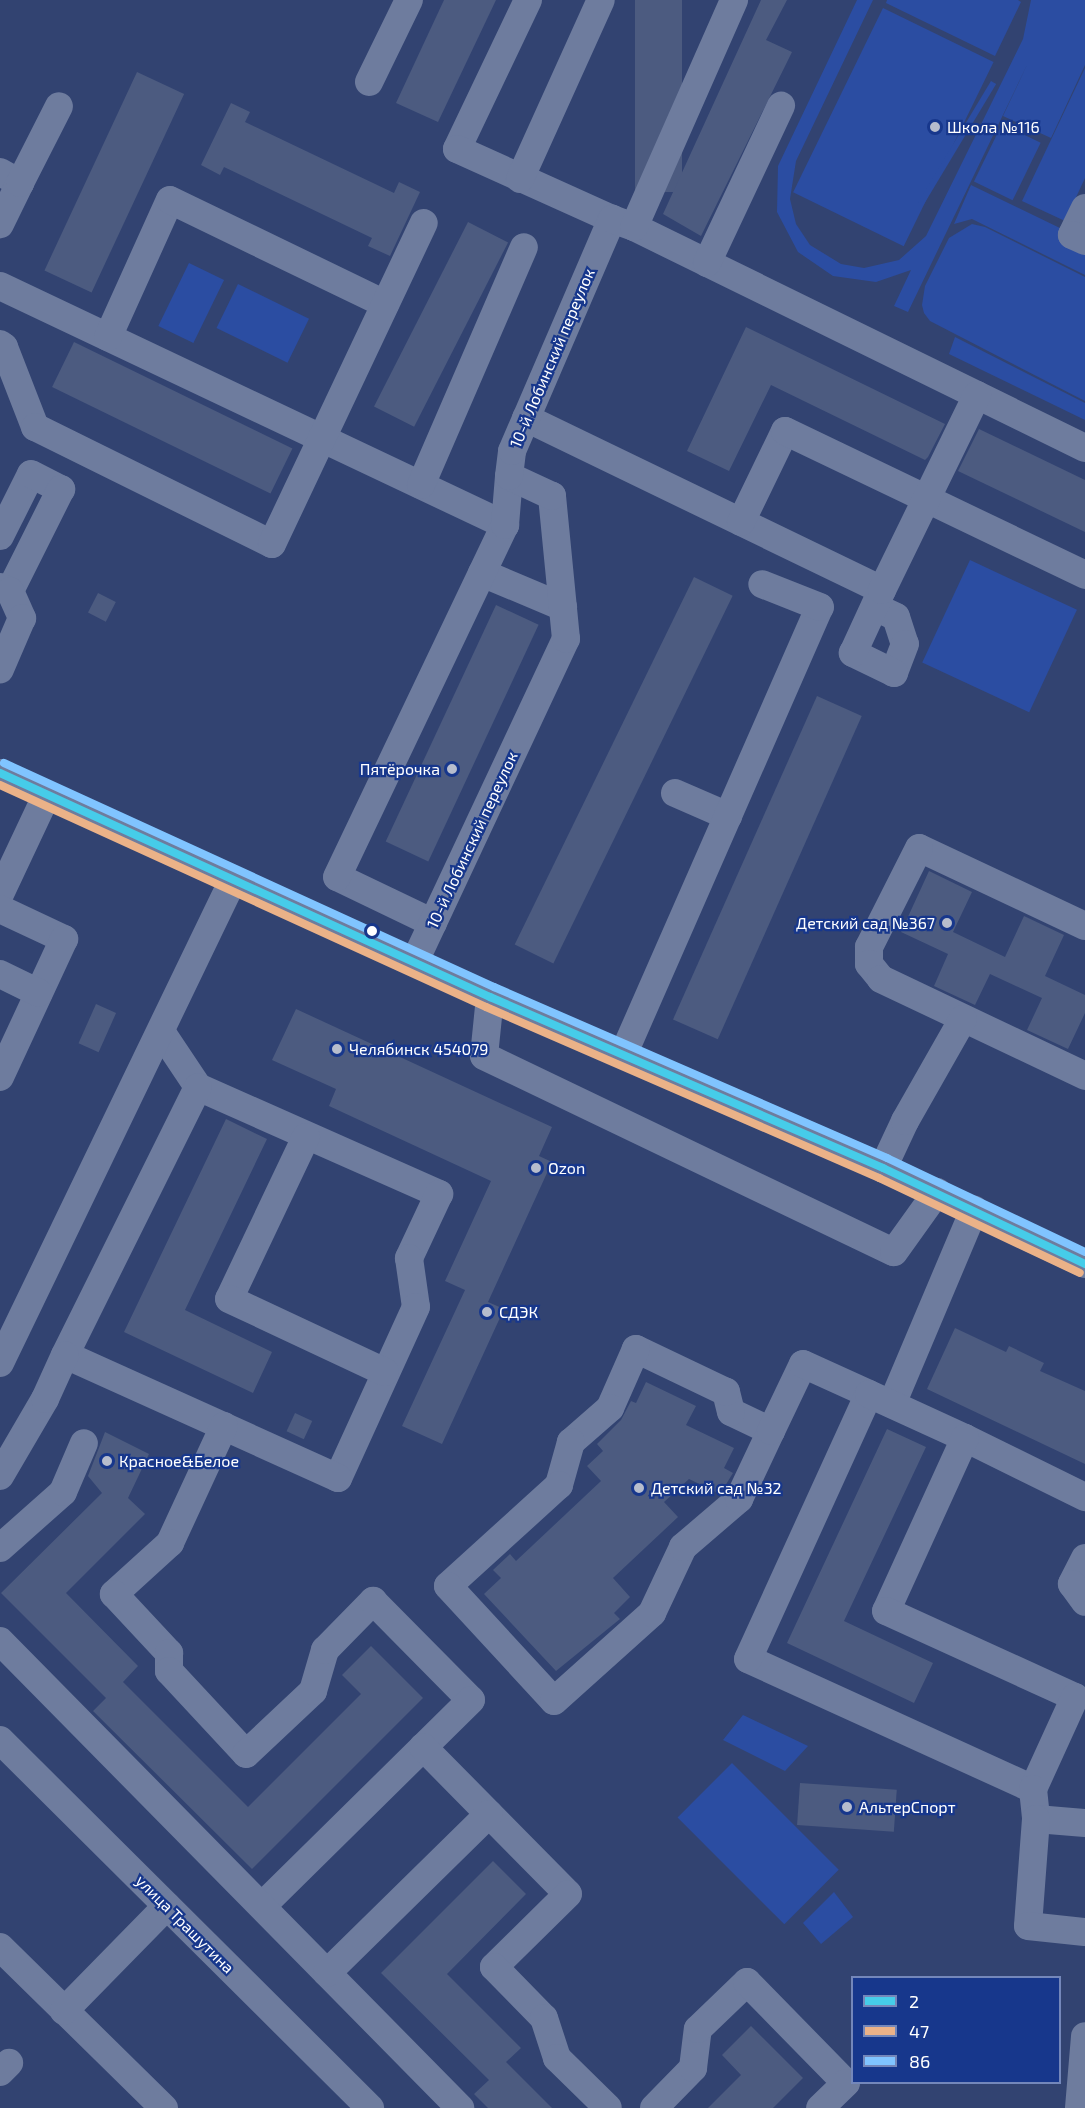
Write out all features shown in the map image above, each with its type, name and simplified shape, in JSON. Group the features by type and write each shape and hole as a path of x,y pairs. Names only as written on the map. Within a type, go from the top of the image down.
{"street":[{"path":"369,82 409,0"},
{"path":"528,0 457,149 707,262 1085,448"},
{"path":"520,179 601,0"},
{"name":"10-й Лобинский переулок","path":"415,961 566,639 552,496 509,476 512,451 526,418 734,0"},
{"path":"0,224 10,178 59,106"},
{"path":"707,262 781,106"},
{"path":"108,337 170,200 385,304"},
{"path":"1085,208 1072,235 1085,241"},
{"path":"0,344 4,347 34,427 272,544 320,437 424,223"},
{"path":"422,485 524,247"},
{"path":"0,286 505,525"},
{"path":"526,418 741,522 878,598 976,395"},
{"path":"741,522 785,431 1085,575"},
{"path":"0,536 31,474 61,489 5,589 22,618 0,669"},
{"path":"433,923 337,878 505,525 509,476"},
{"path":"482,573 563,608"},
{"path":"623,1055 820,607 762,584"},
{"path":"0,773 232,882 937,1192 1085,1264"},
{"path":"0,894 47,794"},
{"path":"675,794 728,816"},
{"path":"1085,926 919,848 869,946 869,964 881,979 1085,1076"},
{"path":"0,1363 162,1034 232,882"},
{"path":"0,909 64,939 39,993 10,1028 0,1077"},
{"path":"0,974 39,993"},
{"path":"490,997 484,1056 894,1252 937,1192"},
{"path":"883,1168 905,1121 963,1019"},
{"path":"65,1355 338,1478 416,1308 409,1258 439,1194 306,1137 198,1087 162,1034"},
{"path":"0,1476 45,1399 198,1087"},
{"path":"306,1137 229,1299 385,1372"},
{"path":"974,1210 748,1659 1033,1789"},
{"path":"771,1431 731,1412 726,1392 636,1349 610,1408 571,1442 559,1485 448,1586 554,1701 652,1613 683,1547 739,1499 771,1431 802,1364 965,1438 1085,1497"},
{"path":"224,1426 170,1543 114,1594 169,1653 169,1671 246,1754 313,1691 325,1650 373,1602 471,1700 262,1906"},
{"path":"965,1438 886,1611 1080,1687 1033,1789 1036,1820 1028,1926 1085,1932"},
{"path":"0,1548 63,1492 84,1443"},
{"path":"1085,1558 1072,1584 1085,1602"},
{"path":"0,1641 460,2108"},
{"name":"улица Трашутина","path":"0,1740 370,2108"},
{"path":"423,1747 568,1894 494,1967 544,2019 557,2058 608,2108"},
{"path":"327,1973 489,1814"},
{"path":"1036,1820 1085,1823"},
{"path":"64,2011 167,1906"},
{"path":"0,1947 164,2108"},
{"path":"654,2108 693,2068 698,2029 747,1982 846,2083 820,2108"},
{"path":"1079,2108 1085,2036"}],"shaded area":[{"path":"857,0 873,0 796,161 790,199 796,224 810,245 841,264 864,268 899,260 926,236 1023,39 1031,0 1085,0 1085,65 1051,138 1003,116 1027,65 908,312 894,306 911,270 876,282 833,276 798,252 777,212 778,166"},
{"path":"887,0 1018,0 1021,2 995,56 886,3"},
{"path":"883,8 994,62 904,246 793,192"},
{"path":"1085,68 1085,178 1065,221 1022,201"},
{"path":"991,81 996,84 923,206 918,203"},
{"path":"1002,124 1041,143 1013,200 974,182"},
{"path":"971,185 1062,229 1058,238 1085,251 1085,275 972,219 954,224"},
{"path":"972,224 985,227 1085,277 1085,401 930,321 924,313 922,305 925,286 949,238"},
{"path":"189,263 224,280 193,343 158,326"},
{"path":"238,284 309,319 288,363 217,328"},
{"path":"955,337 1085,403 1085,420 949,354"},
{"path":"970,560 1077,610 1029,712 922,662"},
{"path":"743,1715 808,1746 785,1771 723,1740"},
{"path":"732,1763 839,1870 784,1924 678,1817"},
{"path":"834,1892 853,1917 821,1944 803,1923"}],"building":[{"path":"444,0 496,0 438,122 396,103"},
{"path":"635,0 682,0 682,192 635,192"},
{"path":"761,0 787,0 766,40 792,52 701,236 663,214"},
{"path":"137,72 184,94 92,292 44,270"},
{"path":"231,103 250,112 245,122 394,193 399,182 420,192 390,256 368,246 372,238 224,167 220,175 201,165"},
{"path":"468,222 508,242 414,427 374,406"},
{"path":"746,327 945,424 928,457 925,460 771,385 729,471 687,451"},
{"path":"74,342 292,449 270,493 52,387"},
{"path":"979,429 1085,480 1085,532 958,471"},
{"path":"694,577 733,596 553,963 515,945"},
{"path":"98,593 116,602 106,622 88,613"},
{"path":"496,605 539,625 428,861 386,842"},
{"path":"817,696 862,716 718,1039 673,1019"},
{"path":"929,871 972,892 953,932 1005,957 1024,916 1064,935 1045,976 1085,995 1085,1013 1068,1049 1027,1030 1042,998 990,974 975,1005 934,986 948,954 901,932"},
{"path":"96,1004 116,1013 99,1052 79,1043"},
{"path":"296,1009 552,1127 539,1156 552,1162 488,1302 504,1309 442,1444 402,1426 465,1290 445,1281 491,1181 329,1106 336,1089 272,1060"},
{"path":"226,1119 267,1139 185,1310 272,1352 253,1393 124,1332"},
{"path":"955,1328 1006,1352 1009,1346 1044,1363 1040,1371 1085,1391 1085,1464 927,1389"},
{"path":"646,1382 696,1406 686,1425 734,1448 724,1468 733,1473 720,1494 689,1479 664,1502 678,1517 613,1578 630,1597 614,1613 620,1619 556,1671 484,1594 501,1578 493,1570 510,1554 516,1561 601,1481 587,1466 603,1451 597,1444 621,1420 631,1401 636,1403"},
{"path":"295,1413 312,1421 304,1439 287,1431"},
{"path":"887,1429 926,1447 844,1621 933,1663 914,1703 787,1643"},
{"path":"105,1432 149,1454 128,1498 145,1514 66,1593 138,1666 123,1682 248,1807 361,1694 342,1675 371,1646 423,1698 252,1869 93,1711 106,1698 1,1593 102,1493 88,1476"},
{"name":"АльтерСпорт","path":"800,1783 897,1790 894,1832 797,1825"},
{"path":"493,1861 526,1894 447,1974 521,2048 506,2062 552,2108 488,2108 474,2094 489,2080 381,1973"},
{"path":"751,2026 803,2078 773,2108 708,2108 741,2075 722,2055"}],"transit line":[{"name":"86","path":"4,763 494,987 887,1158 1085,1252"},
{"name":"2","path":"0,773 490,997 883,1168 1085,1264"},
{"name":"47","path":"0,785 486,1007 879,1178 1080,1273"}],"place":[{"name":"Школа №116","path":"935,127"},
{"name":"Пятёрочка","path":"452,769"},
{"name":"Детский сад №367","path":"947,923"},
{"name":"Челябинск 454079","path":"337,1049"},
{"name":"Ozon","path":"536,1168"},
{"name":"СДЭК","path":"487,1312"},
{"name":"Красное&Белое","path":"107,1461"},
{"name":"Детский сад №32","path":"639,1488"},
{"name":"АльтерСпорт","path":"847,1807"}]}
